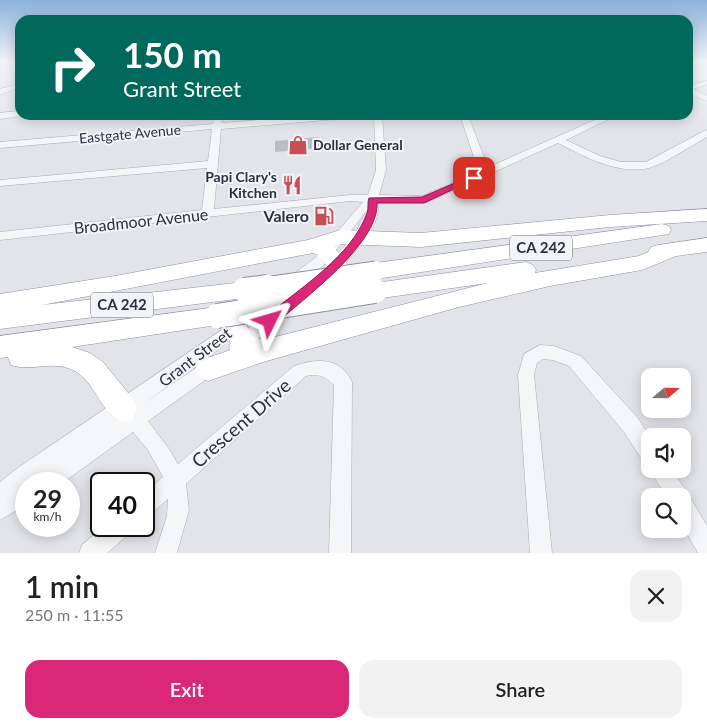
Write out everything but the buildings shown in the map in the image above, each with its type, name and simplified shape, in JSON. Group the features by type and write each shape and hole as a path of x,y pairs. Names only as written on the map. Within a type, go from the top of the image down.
{"highway":[{"path":"0,303 335,248 459,238 610,221 707,215"},
{"name":"CA 242","path":"0,347 240,334 375,281 707,224"},
{"name":"CA 242","path":"0,319 244,290 375,281 707,246"},
{"path":"208,369 240,334 459,298 560,276 642,263 672,250"},
{"path":"0,360 56,355 73,359 88,366 129,415"}],"street":[{"path":"0,92 14,88"},
{"path":"693,92 707,99"},
{"path":"0,116 15,114"},
{"path":"208,213 217,120"},
{"name":"Eastgate Avenue","path":"0,145 289,120"},
{"name":"Grant Street","path":"58,472 198,356 240,334 373,212 372,200 381,170 378,120"},
{"path":"466,120 482,167 489,171"},
{"path":"372,200 424,200 602,120"},
{"path":"560,140 596,158 621,165 648,165 707,133"},
{"path":"0,184 212,164"},
{"name":"Broadmoor Avenue","path":"0,236 350,198 372,200"},
{"path":"541,553 526,375 530,358 540,352 554,353 575,361 631,426 641,441"},
{"name":"Crescent Drive","path":"155,497 300,371 310,367 325,366 343,382 340,553"},
{"name":"Grant Street","path":"0,495 26,474 208,369"},
{"path":"129,415 143,428 176,479 180,505 166,553"},
{"path":"0,509 15,500"},
{"path":"691,520 707,548"},
{"path":"90,553 108,537"}],"place":[{"name":"Dollar General","path":"298,145"},
{"name":"Papi Clary's Kitchen","path":"292,185"},
{"name":"Valero","path":"324,216"}],"route":[{"path":"270,321 337,264 359,239 373,212 372,200 424,200 474,178"}]}
